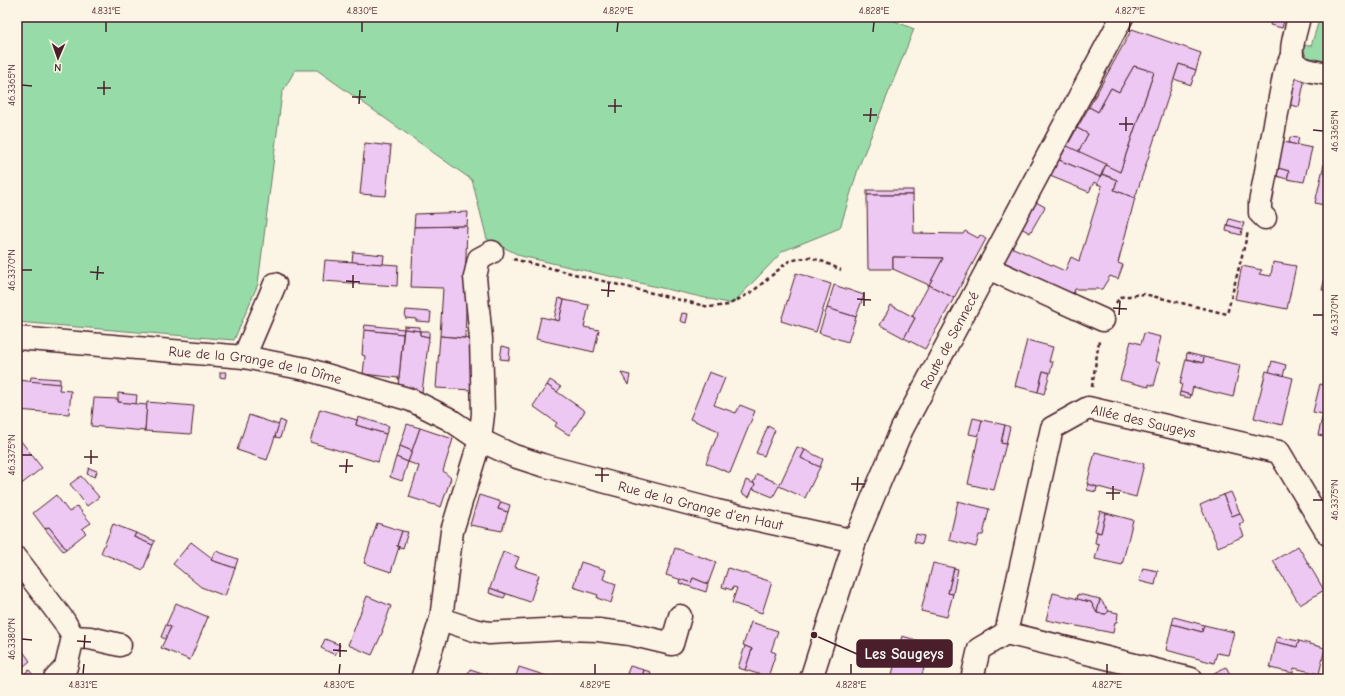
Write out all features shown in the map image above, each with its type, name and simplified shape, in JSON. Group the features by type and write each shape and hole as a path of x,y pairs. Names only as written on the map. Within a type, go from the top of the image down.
{"street":[{"name":"Route de Sennecé","path":"811,679 855,541 902,429 1122,17"},
{"path":"1262,216 1260,203 1286,71 1292,56 1299,17"},
{"path":"1292,56 1295,63 1304,68 1328,74"},
{"path":"422,679 441,618 452,531 480,440 483,414 482,354 475,276 478,259 492,252"},
{"path":"988,268 1103,320"},
{"path":"244,357 275,284"},
{"name":"Rue de la Grange de la Dîme","path":"17,338 244,357 306,369 411,400 449,419 480,440"},
{"name":"Allée des Saugeys","path":"1006,633 1052,428 1088,408 1279,452 1328,534"},
{"name":"Rue de la Grange d'en Haut","path":"480,440 514,456 549,467 717,511 855,541"},
{"path":"17,559 64,621 72,637 66,667 56,679"},
{"path":"441,618 474,630 488,633 598,630 630,634 672,644 680,616"},
{"path":"972,679 979,649 1006,633 1191,679"},
{"path":"72,637 90,638 120,645"}],"path":[{"path":"1088,408 1103,320 1120,297 1144,294 1227,314 1248,230 1262,216"},
{"path":"492,252 519,261 710,306 728,305 752,292 789,261 809,257 841,270"}],"green space":[{"path":"17,17 885,17 914,29 859,166 840,228 783,251 732,304 521,256 487,239 472,180 317,70 295,70 282,93 258,284 234,340 17,322"},
{"path":"1320,17 1328,17 1328,62 1307,57 1300,45 1311,46"}],"building":[{"path":"1257,17 1285,17 1282,28 1270,25 1271,21"},
{"path":"1132,29 1201,53 1196,70 1179,64 1135,198 1114,190 1117,180 1102,174 1106,164 1120,172 1154,72 1134,66 1119,92 1111,88 1098,112 1089,107"},
{"path":"1179,64 1196,70 1191,85 1174,79"},
{"path":"1134,66 1154,72 1120,172 1078,152 1088,134 1077,128 1089,107 1098,112 1111,88 1119,92"},
{"path":"1292,75 1305,78 1299,107 1286,104"},
{"path":"1077,128 1088,134 1078,152 1067,146"},
{"path":"1290,137 1299,138 1297,145 1289,143"},
{"path":"1279,141 1312,148 1304,182 1287,179 1289,171 1274,167"},
{"path":"365,143 391,146 386,196 360,194"},
{"path":"1067,146 1106,164 1100,177 1059,160"},
{"path":"1327,154 1328,164 1324,164"},
{"path":"1059,160 1100,177 1097,184 1094,182 1089,192 1050,176"},
{"path":"1324,164 1328,164 1328,206 1315,203"},
{"path":"1274,167 1289,171 1287,179 1273,175"},
{"path":"1102,174 1117,180 1114,190 1135,198 1118,263 1123,265 1118,279 1110,276 1102,289 1075,289 1073,294 1003,262 1011,247 1065,271 1071,257 1079,261 1102,186 1097,184"},
{"path":"867,190 913,190 913,195 867,195"},
{"path":"867,195 913,195 914,233 963,234 965,231 978,238 980,235 986,239 954,298 929,285 943,258 893,257 893,269 868,269"},
{"path":"1036,202 1045,207 1030,233 1021,228"},
{"path":"468,212 467,226 414,227 415,214"},
{"path":"1229,219 1244,223 1242,229 1227,225"},
{"path":"1227,225 1242,229 1241,235 1226,231"},
{"path":"467,226 465,338 440,336 443,288 411,287 414,227"},
{"path":"353,252 384,255 383,264 352,262"},
{"path":"893,257 943,258 929,285 893,269"},
{"path":"325,260 398,265 397,286 323,281"},
{"path":"1273,262 1296,266 1287,309 1235,299 1242,266 1262,270 1259,274 1271,276"},
{"path":"1328,265 1328,291 1322,290"},
{"path":"796,273 831,284 816,332 781,321"},
{"path":"834,285 864,295 856,317 827,308"},
{"path":"929,285 954,298 925,349 904,338 915,318 912,316"},
{"path":"559,298 564,300 559,321 554,320"},
{"path":"564,300 589,305 584,327 599,330 594,352 536,339 541,317 559,321"},
{"path":"891,305 915,318 904,338 880,325"},
{"path":"827,308 856,317 848,342 819,333"},
{"path":"406,310 431,312 430,322 416,321 416,319 405,318"},
{"path":"682,313 688,314 686,323 680,321"},
{"path":"365,325 404,329 403,334 364,330"},
{"path":"404,326 420,327 420,331 404,329"},
{"path":"404,329 420,331 420,335 429,337 422,392 398,386"},
{"path":"364,330 403,334 399,378 363,374 365,356 362,355"},
{"path":"420,331 429,331 429,337 420,335"},
{"path":"1144,333 1161,337 1155,361 1160,363 1154,386 1149,384 1149,387 1120,380 1131,341 1141,344"},
{"path":"440,336 473,339 472,390 436,388"},
{"path":"1027,340 1053,347 1049,362 1053,362 1050,373 1043,371 1038,392 1015,386"},
{"path":"502,346 510,348 509,360 500,359"},
{"path":"1187,353 1204,357 1203,363 1186,359"},
{"path":"1204,357 1240,365 1233,397 1193,387 1191,395 1180,392 1182,384 1180,384 1186,359 1203,363"},
{"path":"1272,361 1286,365 1283,376 1269,372"},
{"path":"1043,371 1050,373 1044,394 1038,392"},
{"path":"1266,371 1293,378 1282,425 1254,418"},
{"path":"220,372 226,372 225,378 220,377"},
{"path":"709,372 725,378 714,405 736,413 740,405 755,411 730,473 706,463 719,431 690,419"},
{"path":"621,373 630,375 628,385"},
{"path":"31,377 60,379 60,384 30,382"},
{"path":"17,380 60,384 59,390 71,391 69,414 17,410"},
{"path":"550,380 561,387 557,392 547,385"},
{"path":"1320,384 1328,386 1328,437 1318,435 1323,414 1313,412"},
{"path":"547,385 585,411 569,435 555,426 557,423 533,406"},
{"path":"1180,392 1191,395 1190,398 1179,396"},
{"path":"118,393 137,395 136,404 118,402"},
{"path":"94,398 118,399 118,402 147,405 145,431 91,426"},
{"path":"147,402 194,406 191,434 145,431"},
{"path":"320,409 357,420 356,425 386,434 378,462 310,442"},
{"path":"249,415 279,425 267,460 237,450"},
{"path":"358,417 389,426 386,434 356,425"},
{"path":"973,418 982,420 979,436 969,434"},
{"path":"280,420 285,422 280,438 275,437"},
{"path":"982,420 1005,425 1001,443 1006,444 994,490 968,484"},
{"path":"407,424 420,428 412,451 400,446"},
{"path":"1005,425 1010,427 1006,444 1001,443"},
{"path":"768,426 775,430 764,456 756,453"},
{"path":"420,428 453,439 443,471 451,478 441,507 409,497 419,466 408,462"},
{"path":"17,436 42,468 19,486 17,483"},
{"path":"400,446 412,451 408,462 396,457"},
{"path":"797,447 805,450 801,458 820,467 805,498 779,486 773,497 753,489 755,484 753,483 757,474 780,484"},
{"path":"805,450 823,459 820,467 801,458"},
{"path":"1095,452 1144,464 1136,497 1087,484"},
{"path":"396,457 408,462 402,481 390,477"},
{"path":"89,468 97,471 95,477 87,474"},
{"path":"81,476 99,497 87,506 70,484"},
{"path":"746,480 755,484 749,497 741,493"},
{"path":"1088,484 1097,487 1096,492 1087,490"},
{"path":"1231,492 1240,513 1232,516 1223,495"},
{"path":"56,495 69,512 77,506 91,523 82,529 86,533 66,549 49,527 45,529 33,513"},
{"path":"479,495 501,502 498,509 508,512 502,531 470,525"},
{"path":"1223,495 1232,516 1240,513 1244,522 1239,524 1244,536 1218,547 1200,505"},
{"path":"958,501 989,509 983,535 979,535 976,547 949,540"},
{"path":"501,502 510,505 508,512 498,509"},
{"path":"1100,511 1106,513 1101,533 1095,531"},
{"path":"1106,513 1133,520 1122,565 1095,559 1099,544 1095,543 1097,532 1101,533"},
{"path":"377,523 402,531 397,546 399,547 391,572 364,563"},
{"path":"113,524 136,533 134,537 153,545 143,570 101,553"},
{"path":"49,527 66,549 63,551 45,529"},
{"path":"402,531 408,532 403,548 397,546"},
{"path":"136,533 155,541 153,545 134,537"},
{"path":"916,534 924,536 922,544 914,542"},
{"path":"191,542 212,558 211,560 235,568 225,596 201,587 173,564"},
{"path":"1298,546 1324,590 1300,605 1273,561"},
{"path":"675,548 716,562 708,584 693,578 691,583 666,575"},
{"path":"216,551 238,559 235,568 211,560"},
{"path":"503,552 519,557 515,567 539,575 530,602 490,588"},
{"path":"581,562 606,570 603,579 616,584 611,603 597,598 598,595 573,587"},
{"path":"933,563 954,568 948,593 953,594 947,617 921,611"},
{"path":"728,568 772,582 762,613 732,603 737,588 733,587 732,590 722,587"},
{"path":"954,568 958,569 953,594 948,593"},
{"path":"1143,568 1158,571 1155,585 1139,581"},
{"path":"693,578 708,584 706,592 679,583 680,579 691,583"},
{"path":"490,588 506,594 504,598 489,593"},
{"path":"1053,593 1091,602 1097,613 1106,614 1109,611 1118,613 1117,622 1115,622 1113,633 1046,620"},
{"path":"1078,594 1100,599 1097,613 1091,602 1077,599"},
{"path":"367,596 391,606 383,631 372,655 348,645"},
{"path":"1100,599 1109,611 1106,614 1097,613"},
{"path":"176,603 208,617 190,660 161,648 171,627 166,625"},
{"path":"1174,617 1204,625 1202,632 1172,624"},
{"path":"751,622 778,631 771,651 776,653 768,677 745,670 752,649 743,645"},
{"path":"1172,624 1202,632 1204,625 1234,632 1228,655 1217,653 1214,663 1166,650"},
{"path":"166,625 171,627 165,639 161,637"},
{"path":"902,636 927,643 923,660 926,660 921,679 891,678"},
{"path":"1277,637 1299,641 1297,647 1276,642"},
{"path":"325,639 340,645 335,655 321,648"},
{"path":"1299,641 1325,648 1319,674 1294,668 1293,673 1270,668 1276,642 1297,647"},
{"path":"17,643 30,661 24,666 17,657"},
{"path":"745,646 752,649 745,670 738,668"},
{"path":"17,657 24,666 17,672"},
{"path":"630,666 644,670 642,677 649,679 625,679"},
{"path":"519,667 556,679 515,679"},
{"path":"1226,667 1233,679 1217,679 1214,673"},
{"path":"470,669 501,679 466,679"},
{"path":"29,670 35,677 32,679 17,679"},
{"path":"644,670 651,672 649,679 642,677"}],"place":[{"name":"Les Saugeys","path":"814,635"}]}
